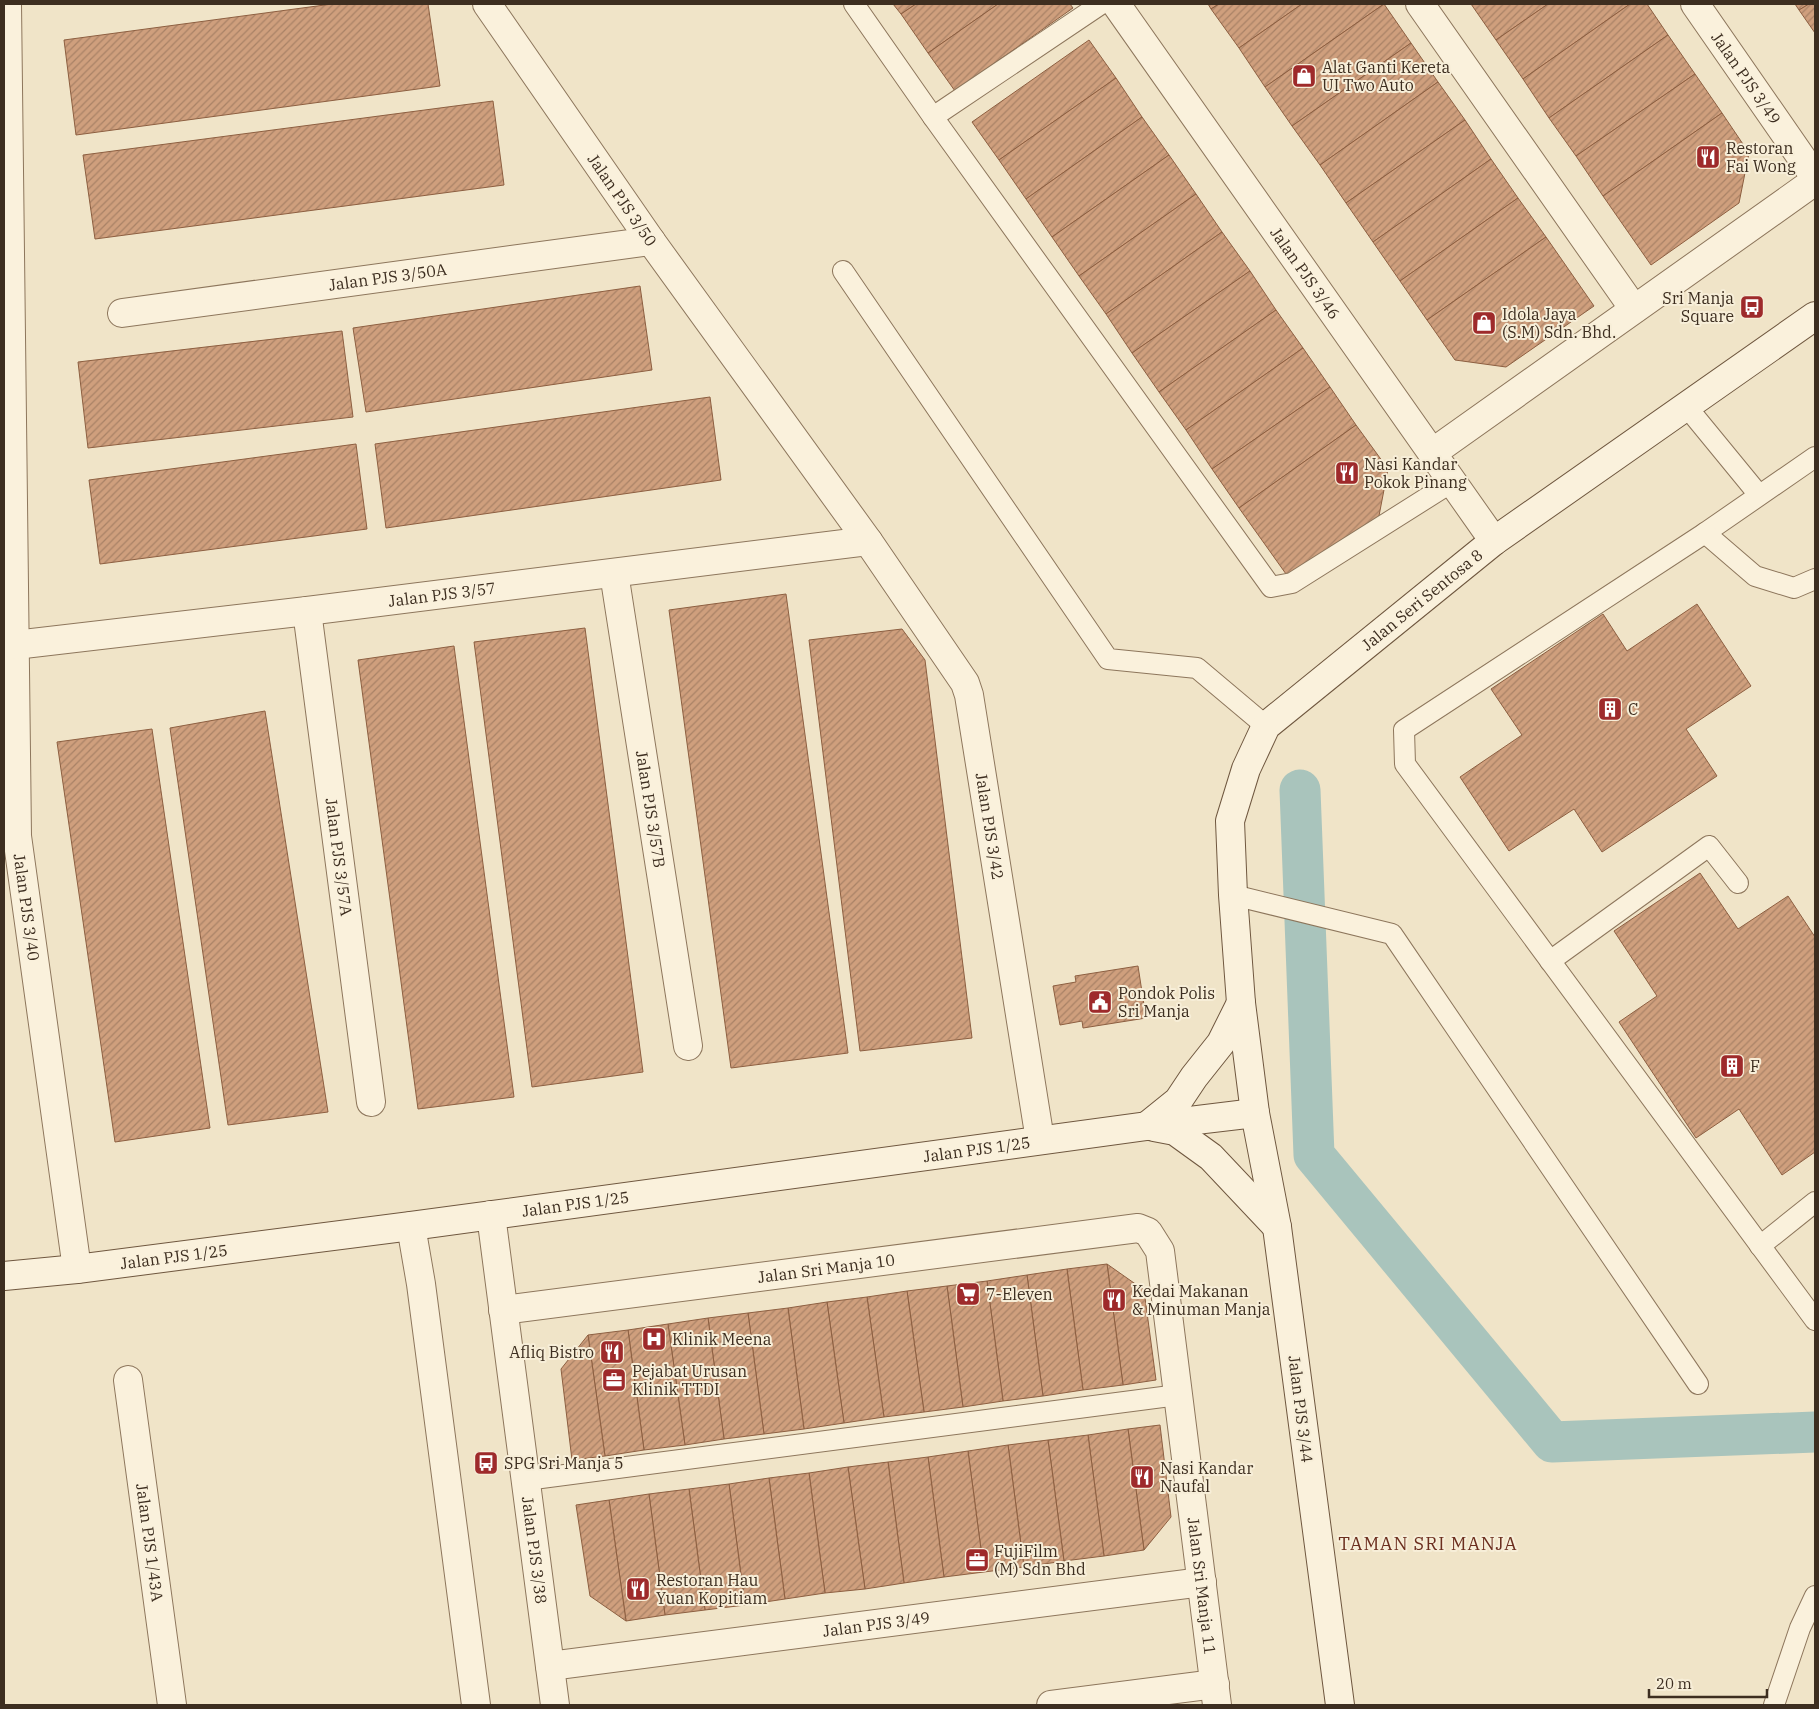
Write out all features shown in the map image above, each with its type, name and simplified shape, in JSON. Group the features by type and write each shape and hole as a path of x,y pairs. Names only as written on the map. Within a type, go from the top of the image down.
{"street":[{"name":"Jalan PJS 3/40","path":"7,4 7,376 15,644 11,836 77,1269"},
{"name":"Jalan PJS 3/50","path":"487,4 651,241 868,541"},
{"name":"Jalan PJS 3/46","path":"1116,4 1494,540"},
{"path":"1420,4 1634,309"},
{"name":"Jalan PJS 3/49","path":"1695,4 1815,177"},
{"path":"1432,452 1815,181"},
{"name":"Jalan PJS 3/50A","path":"122,313 651,241"},
{"name":"Jalan Seri Sentosa 8","path":"1255,1113 1241,1004 1230,821 1246,768 1266,726 1494,540 1815,316"},
{"name":"Jalan PJS 3/57","path":"15,644 307,611 868,541"},
{"name":"Jalan PJS 3/42","path":"868,541 965,683 969,694 1040,1140"},
{"name":"Jalan PJS 3/57B","path":"614,573 688,1046"},
{"name":"Jalan PJS 3/57A","path":"307,611 371,1102"},
{"path":"1147,1126 1178,1101 1221,1043 1241,1004"},
{"name":"Jalan PJS 1/25","path":"4,1276 77,1269 411,1226 1040,1140 1255,1113"},
{"name":"Jalan PJS 3/44","path":"1255,1113 1277,1227 1340,1705"},
{"path":"1147,1126 1175,1131 1211,1156 1277,1227"},
{"name":"Jalan PJS 3/38","path":"491,1215 555,1705"},
{"path":"411,1226 421,1284 476,1705"},
{"name":"Jalan Sri Manja 10","path":"503,1310 1138,1228 1148,1232"},
{"name":"Jalan Sri Manja 11","path":"1148,1232 1160,1251 1216,1695"},
{"name":"Jalan PJS 1/43A","path":"128,1380 172,1705"},
{"name":"Jalan PJS 3/49","path":"550,1666 1202,1582"},
{"path":"1051,1705 1216,1695"}],"lane":[{"path":"854,4 1271,587 1292,583 1452,482"},
{"path":"933,117 1102,4"},
{"path":"843,270 1108,659 1197,668 1266,726"},
{"path":"1686,406 1759,495"},
{"path":"1815,457 1704,533 1404,730 1405,764 1815,1320"},
{"path":"1704,533 1755,576 1794,588 1815,579"},
{"path":"1550,961 1709,846 1738,882"},
{"path":"1233,895 1392,934 1698,1384"},
{"path":"1760,1246 1815,1202"},
{"path":"526,1480 1178,1395"},
{"path":"1774,1705 1800,1628 1815,1596"}],"building":[{"path":"332,4 428,4 440,86 76,135 64,40"},
{"path":"893,4 916,4 901,14"},
{"path":"916,4 998,4 928,53 901,14"},
{"path":"998,4 1070,4 1073,8 955,91 928,53"},
{"path":"1208,4 1219,4 1211,9"},
{"path":"1219,4 1302,4 1239,48 1211,9"},
{"path":"1302,4 1384,4 1265,87 1239,48"},
{"path":"1384,4 1411,43 1292,126 1265,87"},
{"path":"1471,4 1548,4 1496,40"},
{"path":"1548,4 1630,4 1523,79 1496,40"},
{"path":"1630,4 1647,4 1668,35 1549,118 1523,79"},
{"path":"1795,4 1809,4 1799,10"},
{"path":"1809,4 1815,4 1815,33 1799,10"},
{"path":"1668,35 1695,74 1576,156 1549,118"},
{"path":"1089,40 1116,78 999,160 972,122"},
{"path":"1411,43 1438,82 1320,165 1292,126"},
{"path":"1695,74 1722,113 1603,196 1576,156"},
{"path":"1116,78 1142,117 1026,199 999,160"},
{"path":"1438,82 1465,120 1346,203 1320,165"},
{"path":"493,101 504,185 95,239 83,155"},
{"path":"1722,113 1749,153 1739,203 1651,265 1603,196"},
{"path":"1142,117 1169,155 1052,237 1026,199"},
{"path":"1465,120 1491,159 1373,242 1346,203"},
{"path":"1169,155 1196,194 1079,276 1052,237"},
{"path":"1491,159 1518,198 1400,281 1373,242"},
{"path":"1196,194 1222,232 1106,314 1079,276"},
{"path":"1518,198 1546,237 1427,320 1400,281"},
{"path":"1222,232 1250,271 1132,353 1106,314"},
{"path":"1546,237 1594,306 1506,367 1455,360 1427,320"},
{"path":"1250,271 1276,310 1159,392 1132,353"},
{"path":"640,286 652,370 366,412 353,328"},
{"path":"1276,310 1303,348 1186,430 1159,392"},
{"path":"342,331 353,417 88,448 78,362"},
{"path":"1303,348 1330,387 1212,469 1186,430"},
{"path":"1330,387 1356,425 1239,508 1212,469"},
{"path":"710,397 721,480 386,528 375,444"},
{"path":"1356,425 1388,469 1378,521 1291,581 1239,508"},
{"path":"356,444 367,529 100,564 89,480"},
{"path":"786,594 848,1053 731,1068 669,610"},
{"name":"C","path":"1697,604 1751,686 1686,729 1717,776 1602,852 1574,809 1509,851 1460,777 1522,735 1491,689 1603,614 1627,651"},
{"path":"585,628 643,1072 532,1087 474,642"},
{"path":"902,629 925,660 972,1038 860,1051 809,640"},
{"path":"454,646 514,1097 418,1109 358,660"},
{"path":"265,711 328,1112 228,1125 170,728"},
{"path":"152,729 210,1128 115,1142 57,742"},
{"name":"F","path":"1700,873 1738,929 1788,896 1815,937 1815,1152 1782,1175 1739,1109 1696,1138 1619,1022 1657,996 1614,931"},
{"name":"Pondok Polis Sri Manja","path":"1138,966 1146,1018 1083,1028 1082,1021 1060,1025 1053,986 1076,982 1075,976"},
{"path":"1107,1264 1144,1290 1156,1380 1123,1385"},
{"path":"1107,1264 1123,1385 1083,1390 1067,1269"},
{"path":"1067,1269 1083,1390 1043,1396 1027,1275"},
{"path":"1027,1275 1043,1396 1003,1401 987,1281"},
{"path":"987,1281 1003,1401 963,1407 947,1286"},
{"path":"947,1286 963,1407 924,1412 907,1291"},
{"path":"907,1291 924,1412 884,1417 867,1297"},
{"path":"867,1297 884,1417 844,1423 827,1302"},
{"path":"827,1302 844,1423 804,1429 788,1308"},
{"path":"788,1308 804,1429 764,1434 748,1313"},
{"path":"748,1313 764,1434 724,1439 708,1318"},
{"path":"708,1318 724,1439 685,1445 668,1324"},
{"path":"668,1324 685,1445 644,1450 628,1330"},
{"path":"628,1330 644,1450 605,1456 588,1335"},
{"path":"588,1335 605,1456 572,1460 561,1369"},
{"path":"1160,1425 1171,1517 1144,1550 1128,1429"},
{"path":"1128,1429 1144,1550 1104,1556 1088,1435"},
{"path":"1088,1435 1104,1556 1064,1561 1048,1440"},
{"path":"1048,1440 1064,1561 1024,1567 1008,1445"},
{"path":"1008,1445 1024,1567 984,1572 968,1451"},
{"path":"968,1451 984,1572 944,1577 928,1457"},
{"path":"928,1457 944,1577 904,1583 888,1462"},
{"path":"888,1462 904,1583 865,1589 848,1467"},
{"path":"848,1467 865,1589 825,1593 809,1473"},
{"path":"809,1473 825,1593 785,1599 769,1478"},
{"path":"769,1478 785,1599 745,1605 729,1484"},
{"path":"729,1484 745,1605 705,1610 689,1489"},
{"path":"689,1489 705,1610 665,1615 649,1494"},
{"path":"649,1494 665,1615 626,1621 609,1500"},
{"path":"609,1500 626,1621 590,1596 576,1505"}],"waterway":[{"path":"1300,790 1314,1155 1552,1442 1815,1432"}],"place":[{"name":"Alat Ganti Kereta UI Two Auto","path":"1304,76"},
{"name":"Restoran Fai Wong","path":"1708,157"},
{"name":"Sri Manja Square","path":"1752,307"},
{"name":"Idola Jaya (S.M) Sdn. Bhd.","path":"1484,323"},
{"name":"Nasi Kandar Pokok Pinang","path":"1347,473"},
{"name":"C","path":"1610,709"},
{"name":"Pondok Polis Sri Manja","path":"1100,1002"},
{"name":"F","path":"1732,1066"},
{"name":"7-Eleven","path":"968,1294"},
{"name":"Kedai Makanan & Minuman Manja","path":"1114,1300"},
{"name":"Klinik Meena","path":"654,1339"},
{"name":"Afliq Bistro","path":"612,1352"},
{"name":"Pejabat Urusan Klinik TTDI","path":"614,1380"},
{"name":"SPG Sri Manja 5","path":"486,1463"},
{"name":"Nasi Kandar Naufal","path":"1142,1477"},
{"name":"FujiFilm (M) Sdn Bhd","path":"977,1560"},
{"name":"Restoran Hau Yuan Kopitiam","path":"638,1589"}],"district":[{"name":"TAMAN SRI MANJA","path":"1428,1544"}]}
